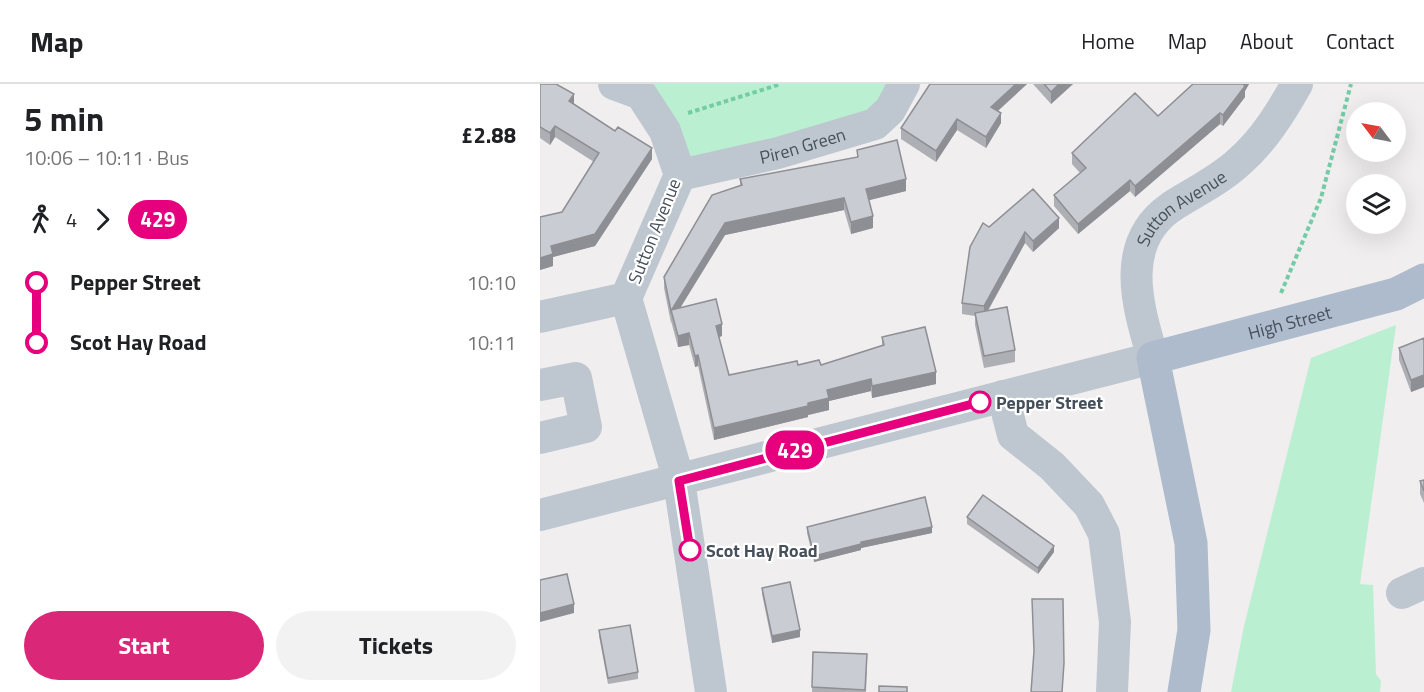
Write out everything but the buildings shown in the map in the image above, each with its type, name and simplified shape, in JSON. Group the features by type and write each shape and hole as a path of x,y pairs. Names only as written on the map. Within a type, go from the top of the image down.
{"main road":[{"name":"High Street","path":"1154,358 1410,287"},
{"path":"1154,358 1191,543 1194,630 1184,692"}],"street":[{"name":"Piren Green","path":"680,175 778,153 876,124 890,110 904,84"},
{"name":"Sutton Avenue","path":"1154,358 1135,284 1136,263 1143,238 1158,217 1239,162 1270,127 1297,84"},
{"name":"Sutton Avenue","path":"634,87 665,131 680,175 626,298 679,481 711,692"},
{"name":"Sutton Avenue","path":"540,317 626,298"},
{"path":"540,515 1154,358"},
{"path":"540,385 576,378 586,428 540,438"},
{"path":"1003,396 1013,435 1052,466 1089,506 1104,534 1115,622 1112,692"}],"path":[{"path":"659,122 781,84"},
{"path":"1266,327 1321,198 1351,84"}],"green space":[{"path":"647,84 901,84 875,124 680,175"},
{"path":"1396,325 1360,584 1373,585 1376,674 1381,681 1380,692 1231,692 1244,626 1311,358"}],"bus line":[{"name":"429","path":"690,550 679,481 980,402"}],"place":[{"name":"Pepper Street","path":"980,402"},
{"name":"Scot Hay Road","path":"690,550"}]}
